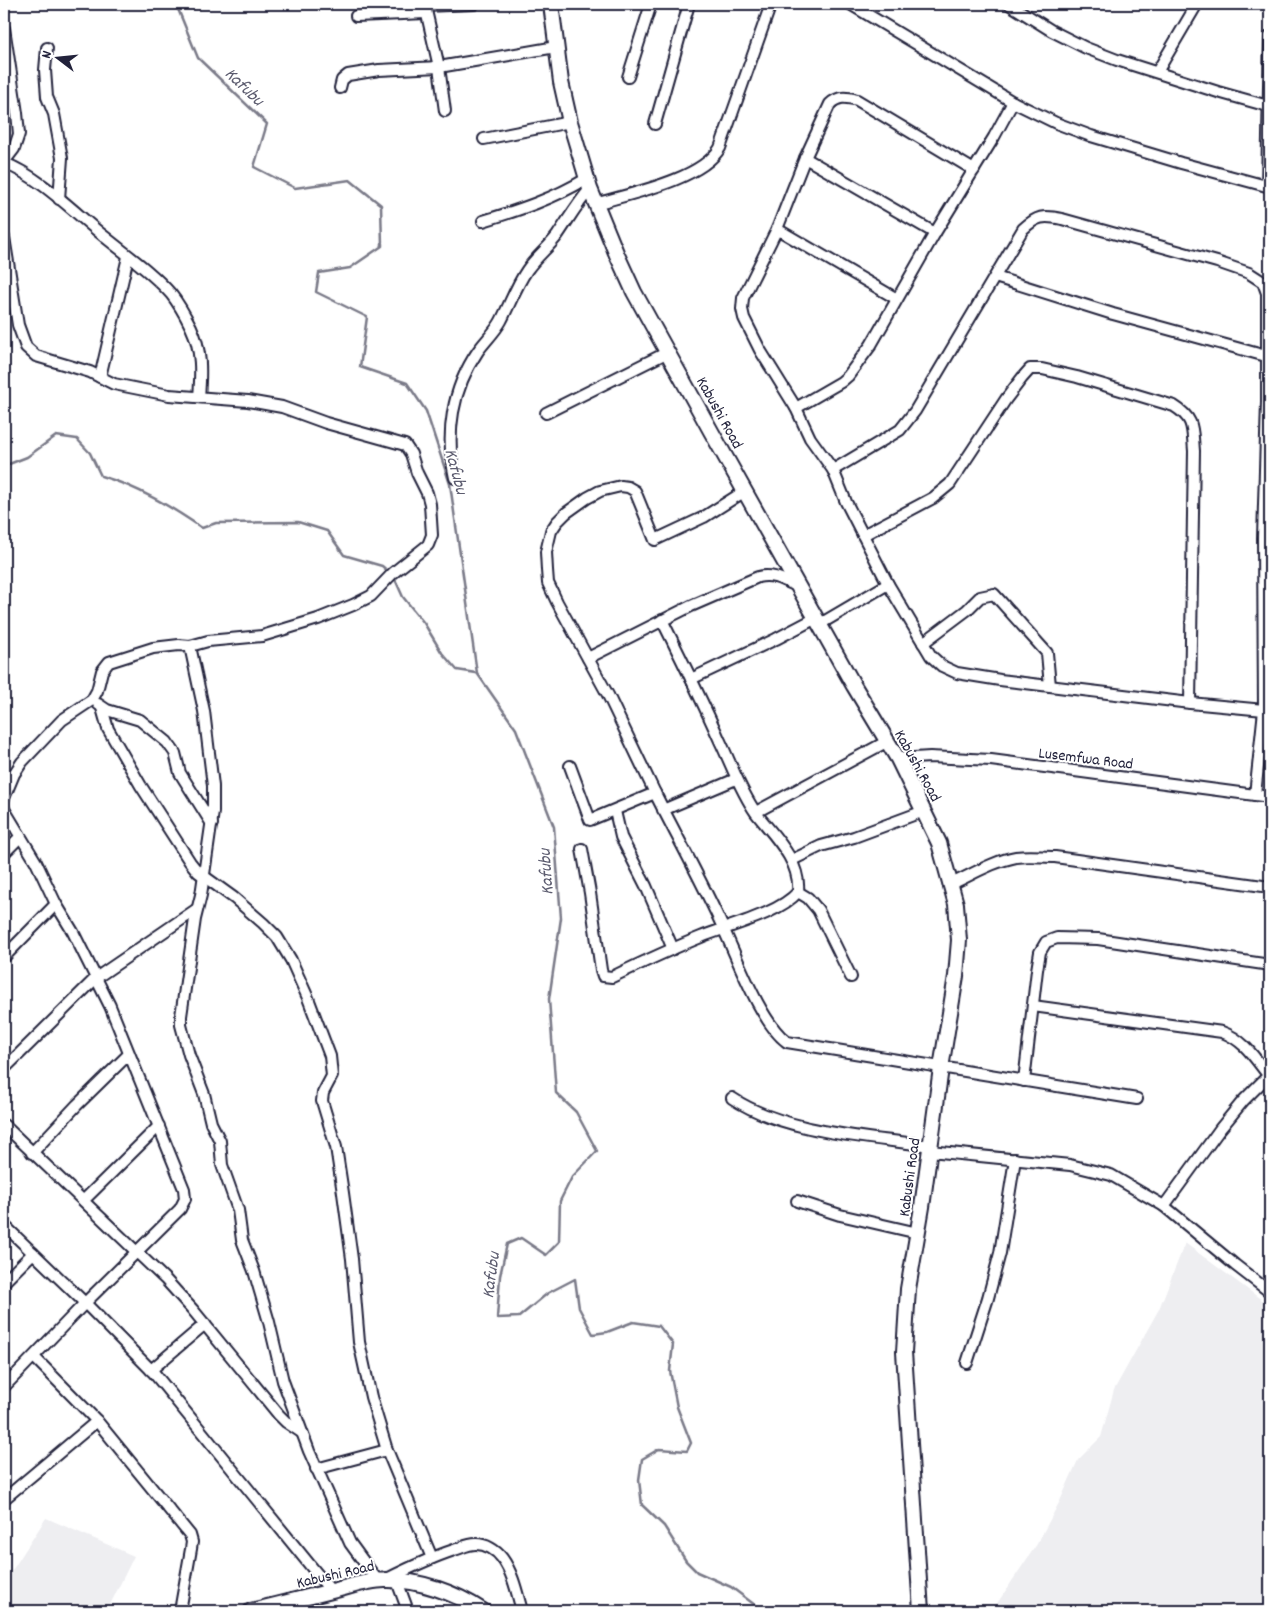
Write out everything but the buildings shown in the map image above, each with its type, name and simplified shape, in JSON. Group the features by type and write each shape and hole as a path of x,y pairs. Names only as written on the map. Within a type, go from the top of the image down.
{"main road":[{"name":"Kabushi Road","path":"551,4 561,82 570,122 595,204 634,292 886,742 898,759 939,842 956,904 959,940 956,976 908,1289 904,1352 921,1611"},
{"name":"Kabushi Road","path":"251,1611 331,1591 387,1580 422,1585 447,1593 483,1611"}],"street":[{"path":"356,16 474,4"},
{"path":"628,76 651,4"},
{"path":"655,124 689,4"},
{"path":"595,204 693,172 716,155 771,4"},
{"path":"850,4 1013,102 1056,123 1181,163 1269,187 1268,106 1270,36"},
{"path":"1008,4 1052,31 1086,48 1117,60 1268,106"},
{"path":"1157,72 1197,4"},
{"path":"425,8 439,66 445,111"},
{"path":"4,28 19,134 14,149 4,162 36,181 59,199 152,275 173,297 192,328 201,367 199,398"},
{"path":"340,88 342,80 348,75 379,70 439,66 556,47"},
{"path":"47,48 45,70 47,97 54,114 62,158 59,199"},
{"path":"974,170 857,100 849,98 835,100 830,104 804,158 777,229 744,298 742,309 744,318 760,350 796,408 810,438 833,470 863,536 888,584 931,656 942,666 957,673 1050,686 1264,710"},
{"path":"796,408 841,382 848,376 871,345 1013,102"},
{"path":"484,139 570,122"},
{"path":"804,158 935,233"},
{"path":"483,221 527,208 588,184"},
{"path":"455,478 452,464 450,428 454,406 466,373 478,350 500,322 525,272 556,236 588,184"},
{"path":"833,470 900,430 915,411 1024,229 1034,219 1047,216 1217,262 1249,273 1263,282 1267,293 1268,465 1264,710 1256,795"},
{"path":"777,229 897,299"},
{"path":"4,237 18,325 26,347 36,356 90,372 114,384 129,388 176,396 248,401 282,407 405,445 427,493 430,504 432,535 428,545 390,576 371,596 353,606 262,636 190,646 179,644 153,648 109,662 102,671 97,691 92,700 62,720 22,762 14,774 4,798"},
{"path":"100,377 128,256"},
{"path":"995,277 1113,314 1266,356"},
{"path":"546,413 668,352"},
{"path":"863,536 934,498 950,484 1006,399 1030,369 1042,369 1077,377 1174,406 1185,413 1191,422 1194,451 1190,703"},
{"path":"745,491 704,517 655,540 635,491 628,487 620,486 600,491 586,498 557,522 551,531 546,552 548,584 608,695 663,810 724,929 755,996 779,1036 787,1042 1137,1099"},
{"path":"588,658 691,606 766,575 776,577 799,587"},
{"path":"691,679 818,621 888,584"},
{"path":"923,643 980,598 994,594 1047,653 1050,686"},
{"path":"582,849 603,976 612,976 673,949 745,922 791,900 798,892 799,884 792,860 756,812 736,779 721,742 662,620"},
{"path":"190,646 204,711 214,786 212,824 197,909 181,1025 189,1055 220,1141 222,1165 238,1210 242,1240 254,1271 269,1322 280,1372 301,1432 350,1543 387,1580 408,1611"},
{"path":"92,700 102,708 140,720 167,742 174,753 180,774 212,824"},
{"path":"102,708 108,729 141,786 190,862 204,877 234,898 277,937 291,960 305,990 330,1056 332,1076 323,1093 322,1101 336,1147 352,1259 359,1342 371,1397 387,1450 432,1558"},
{"path":"756,812 886,742"},
{"name":"Lusemfwa Road","path":"898,759 930,757 991,760 1270,796"},
{"path":"570,766 590,820 655,793"},
{"path":"663,810 736,779"},
{"path":"4,809 36,862 110,1006 184,1189 185,1199 180,1208 4,1387"},
{"path":"615,811 621,837 646,886 673,949"},
{"path":"792,860 821,846 854,837 924,811"},
{"path":"4,854 20,836"},
{"path":"951,884 993,865 1014,858 1028,856 1065,859 1270,887"},
{"path":"798,892 808,898 818,910 851,977"},
{"path":"4,957 56,904"},
{"path":"4,1069 96,978 197,909"},
{"path":"1024,1081 1040,952 1046,942 1057,938 1098,939 1270,965"},
{"path":"1033,1006 1222,1032 1236,1038 1245,1045 1269,1075 1220,1129 1164,1206"},
{"path":"32,1153 129,1054"},
{"path":"732,1098 747,1109 824,1132 930,1148 1070,1165 1097,1171 1126,1183 1164,1206 1270,1292"},
{"path":"4,1125 166,1280 205,1324 279,1415 301,1432"},
{"path":"84,1200 159,1126"},
{"path":"967,1363 1000,1253 1015,1159"},
{"path":"797,1201 840,1215 918,1233"},
{"path":"4,1225 151,1370 331,1591"},
{"path":"4,1282 33,1253"},
{"path":"151,1370 205,1324"},
{"path":"34,1356 97,1421 190,1535 192,1542 180,1611"},
{"path":"4,1499 97,1421"},
{"path":"316,1469 387,1450"},
{"path":"387,1580 432,1558 476,1544 494,1550 508,1567 522,1611"}],"shaded area":[{"path":"1185,1243 1270,1306 1270,1611 992,1611 1037,1544 1060,1501 1078,1460 1101,1437 1114,1390 1159,1309"},
{"path":"46,1518 134,1556 107,1611 4,1611 4,1583"}],"waterway":[{"name":"Kafubu","path":"176,4 198,58 267,124 254,167 295,188 350,180 381,205 382,246 350,268 319,273 316,292 367,317 360,367 407,383 426,411 450,484 477,673 516,729 554,827 561,918 549,999 556,1093 576,1112 597,1151 572,1177 560,1201 559,1242 546,1255 521,1238 507,1244 500,1276 497,1318 519,1317 548,1293 575,1279 579,1308 593,1334 607,1332 633,1322 659,1326 673,1344 670,1371 677,1407 691,1443 687,1451 659,1449 642,1459 639,1480 642,1505 664,1526 686,1561 697,1572 731,1587 763,1611"},
{"path":"4,466 27,457 56,436 77,439 90,453 101,476 115,480 153,498 202,528 216,523 298,522 327,531 344,555 382,566 390,573"},
{"path":"394,577 403,597 424,623 442,653 457,670 476,673"}]}
